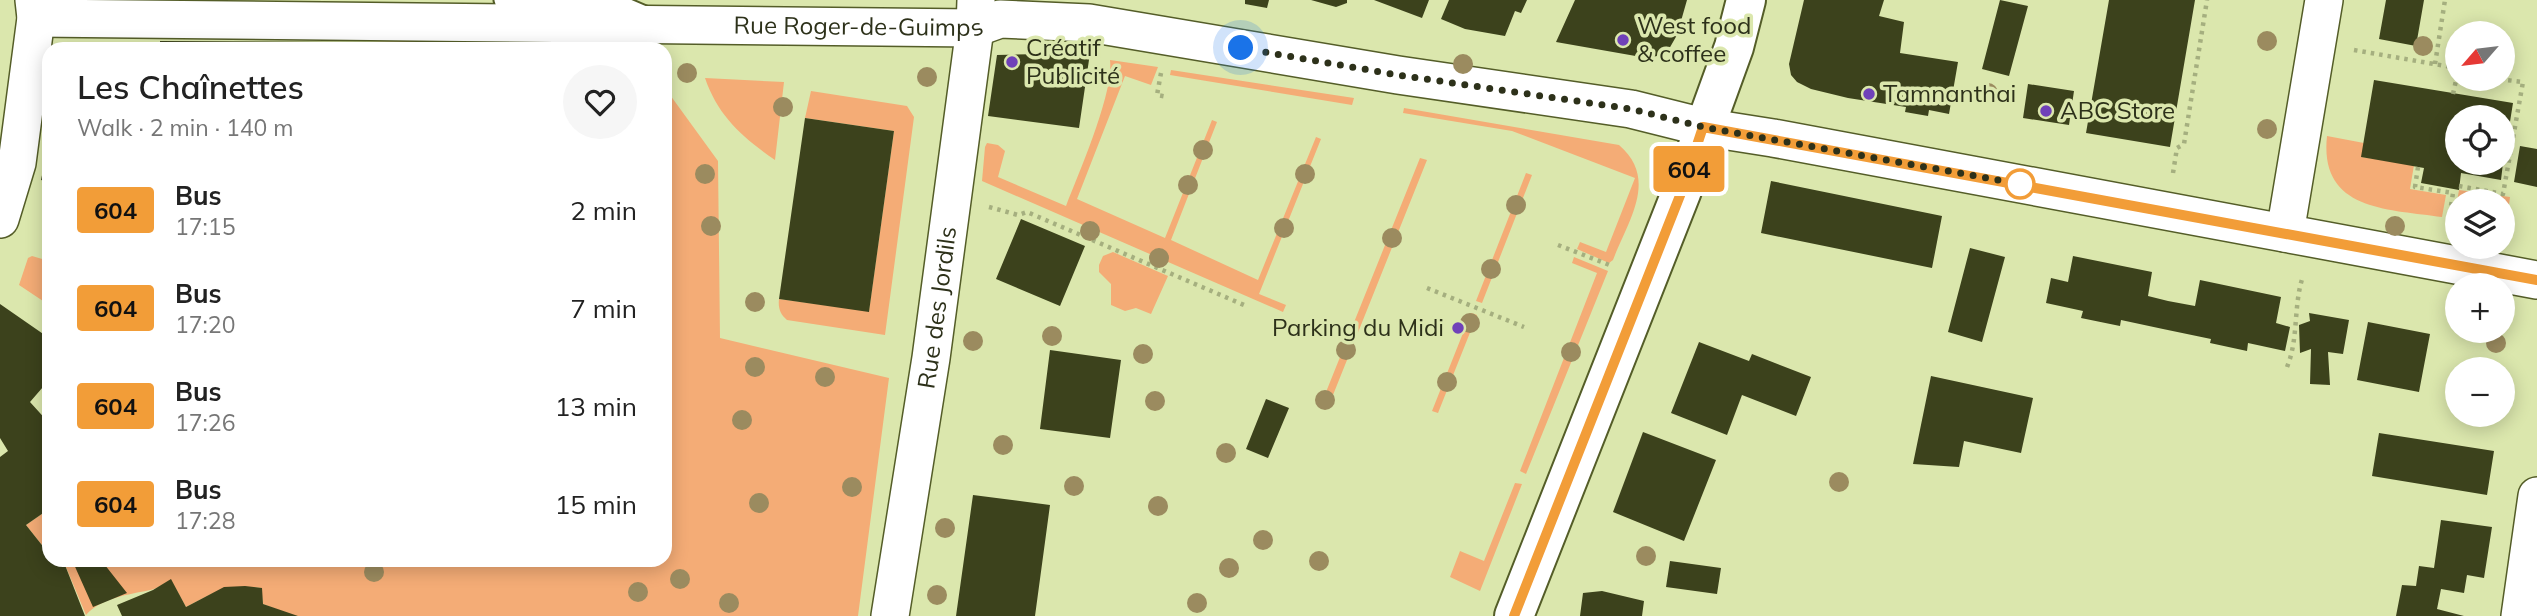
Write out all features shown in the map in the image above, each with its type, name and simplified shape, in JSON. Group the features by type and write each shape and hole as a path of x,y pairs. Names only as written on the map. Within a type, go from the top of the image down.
{"main road":[{"path":"1514,616 1681,193 1734,47 1746,0"}],"street":[{"path":"2285,233 2325,0"},
{"name":"Rue Roger-de-Guimps","path":"35,9 667,26 975,14 1000,19 1089,23 1398,75 1631,109 1703,127 2537,280"},
{"path":"0,219 17,163 35,9"},
{"name":"Rue des Jordils","path":"890,616 931,358 975,14"},
{"path":"2520,616 2537,496"}],"lane":[{"path":"504,0 509,4 523,5 619,5 667,26"}],"path":[{"path":"2172,177 2177,148 2184,144 2207,0"},
{"path":"2435,64 2445,0"},
{"path":"2317,44 2445,66"},
{"path":"1163,62 1157,95 1168,97"},
{"path":"2459,186 2503,194 2523,82 2515,81"},
{"path":"2418,167 2415,187 2445,192"},
{"path":"980,205 1018,215 1027,212 1244,305"},
{"path":"1558,245 1616,267"},
{"path":"2287,367 2294,351 2298,290 2305,271"},
{"path":"1427,288 1524,327"}],"shaded area":[{"path":"647,37 648,42 372,42"},
{"path":"1110,60 1158,67 1151,85 1125,76 1077,199 1165,238 1212,120 1217,122 1171,240 1258,280 1316,137 1321,139 1259,294 1286,305 1283,312 982,181 985,147 987,143 998,145 1005,151 998,177 1066,206 1101,112 1107,92"},
{"path":"1171,70 1354,98 1352,105 1170,75"},
{"path":"705,78 784,82 775,160 732,125 717,104"},
{"path":"811,91 907,106 914,117 885,335 787,320 780,311 779,299 869,311 894,131 805,118"},
{"path":"672,98 718,161 720,338 889,378 858,616 294,616 263,604 261,588 239,587 222,590 186,607 171,580 153,589 107,600 86,615 66,567 672,567"},
{"path":"1404,108 1619,145 1631,158 1639,186 1637,201 1613,260 1609,263 1577,249 1580,242 1606,252 1635,178 1512,131 1403,113"},
{"path":"2327,136 2364,143 2362,157 2414,165 2410,189 2445,195 2442,217 2400,212 2361,202 2346,192 2334,179 2327,161"},
{"path":"1420,158 1427,160 1329,405 1322,402"},
{"path":"1526,173 1532,175 1482,303 1476,301"},
{"path":"1113,252 1168,276 1151,314 1136,308 1125,311 1111,305 1111,284 1099,272 1099,265 1103,256"},
{"path":"32,256 42,259 42,300 19,285 28,258"},
{"path":"1574,257 1608,271 1526,474 1520,471 1597,273 1572,263"},
{"path":"1471,313 1477,315 1438,413 1432,411"},
{"path":"1515,483 1522,484 1480,591 1450,577 1460,551 1484,561"},
{"path":"42,514 42,545 26,525"}],"building":[{"path":"1245,0 1269,0 1267,8 1245,4"},
{"path":"1311,0 1347,0 1347,3 1336,7"},
{"path":"1374,0 1429,0 1422,18"},
{"path":"1449,0 1527,0 1521,13 1515,11 1505,36 1465,29 1441,19"},
{"path":"1575,0 1687,0 1677,35 1669,49 1647,58 1556,42"},
{"path":"1804,0 1884,0 1879,16 1904,22 1900,53 1958,62 1949,114 1929,110 1928,116 1905,112 1906,107 1848,98 1811,89 1797,82 1791,75 1789,64"},
{"path":"2000,0 2028,6 2009,76 1982,69"},
{"path":"2109,0 2195,0 2170,147 2086,133"},
{"path":"2386,0 2424,0 2416,46 2379,39"},
{"path":"647,37 648,42 593,42 593,38"},
{"path":"160,41 372,42 160,42"},
{"path":"1090,53 1079,128 988,116 997,55"},
{"path":"2374,80 2513,103 2445,105 2445,175 2461,175 2459,189 2421,183 2424,168 2361,157"},
{"path":"2028,84 2074,91 2069,125 2023,118"},
{"path":"805,118 894,131 869,312 779,299"},
{"path":"2520,146 2537,149 2537,187 2514,182"},
{"path":"2472,175 2502,175 2501,180"},
{"path":"1771,181 1942,216 1932,268 1761,233"},
{"path":"1021,219 1085,246 1060,306 996,279"},
{"path":"1970,248 2005,257 1982,342 1948,332"},
{"path":"2073,256 2152,272 2148,296 2168,301 2195,306 2200,280 2281,297 2276,323 2290,327 2285,351 2248,343 2247,351 2210,343 2211,339 2121,320 2120,326 2081,318 2083,311 2046,303 2051,278 2068,282"},
{"path":"0,304 42,333 42,388 30,402 42,415 42,514 26,525 42,545 42,567 66,567 85,616 0,616 0,457 8,451 0,438"},
{"path":"2309,313 2349,320 2343,354 2328,352 2330,385 2310,384 2311,349 2300,353 2299,325 2310,321"},
{"path":"2368,322 2430,334 2419,392 2357,380"},
{"path":"1699,342 1749,361 1752,354 1811,377 1796,416 1742,395 1727,435 1671,413"},
{"path":"1050,350 1121,360 1110,438 1040,429"},
{"path":"1931,376 2033,398 2021,453 1964,441 1959,467 1913,464"},
{"path":"1266,399 1289,408 1268,458 1246,449"},
{"path":"1643,432 1716,460 1684,541 1613,512"},
{"path":"2379,433 2494,451 2487,495 2372,476"},
{"path":"973,495 1050,505 1035,616 956,616"},
{"path":"2441,520 2492,527 2484,578 2467,575 2464,593 2441,589 2437,609 2464,616 2396,616 2402,585 2416,586 2419,566 2434,568"},
{"path":"1670,561 1721,568 1717,594 1666,587"},
{"path":"75,567 107,567 127,593 93,607"},
{"path":"171,579 186,607 224,587 245,586 262,588 263,604 298,616 122,616 117,605 153,590"},
{"path":"1602,591 1644,601 1642,616 1580,616 1583,593"}],"bus line":[{"name":"604","path":"1514,616 1681,193 1703,127 2537,280"}],"place":[{"name":"West food & coffee","path":"1623,40"},
{"name":"Créatif Publicité","path":"1012,62"},
{"name":"Tamnanthai","path":"1869,94"},
{"name":"ABC Store","path":"2046,111"},
{"name":"Parking du Midi","path":"1458,328"}],"route":[{"path":"1241,48 1398,75 1631,109 1703,127 2020,184"}]}
